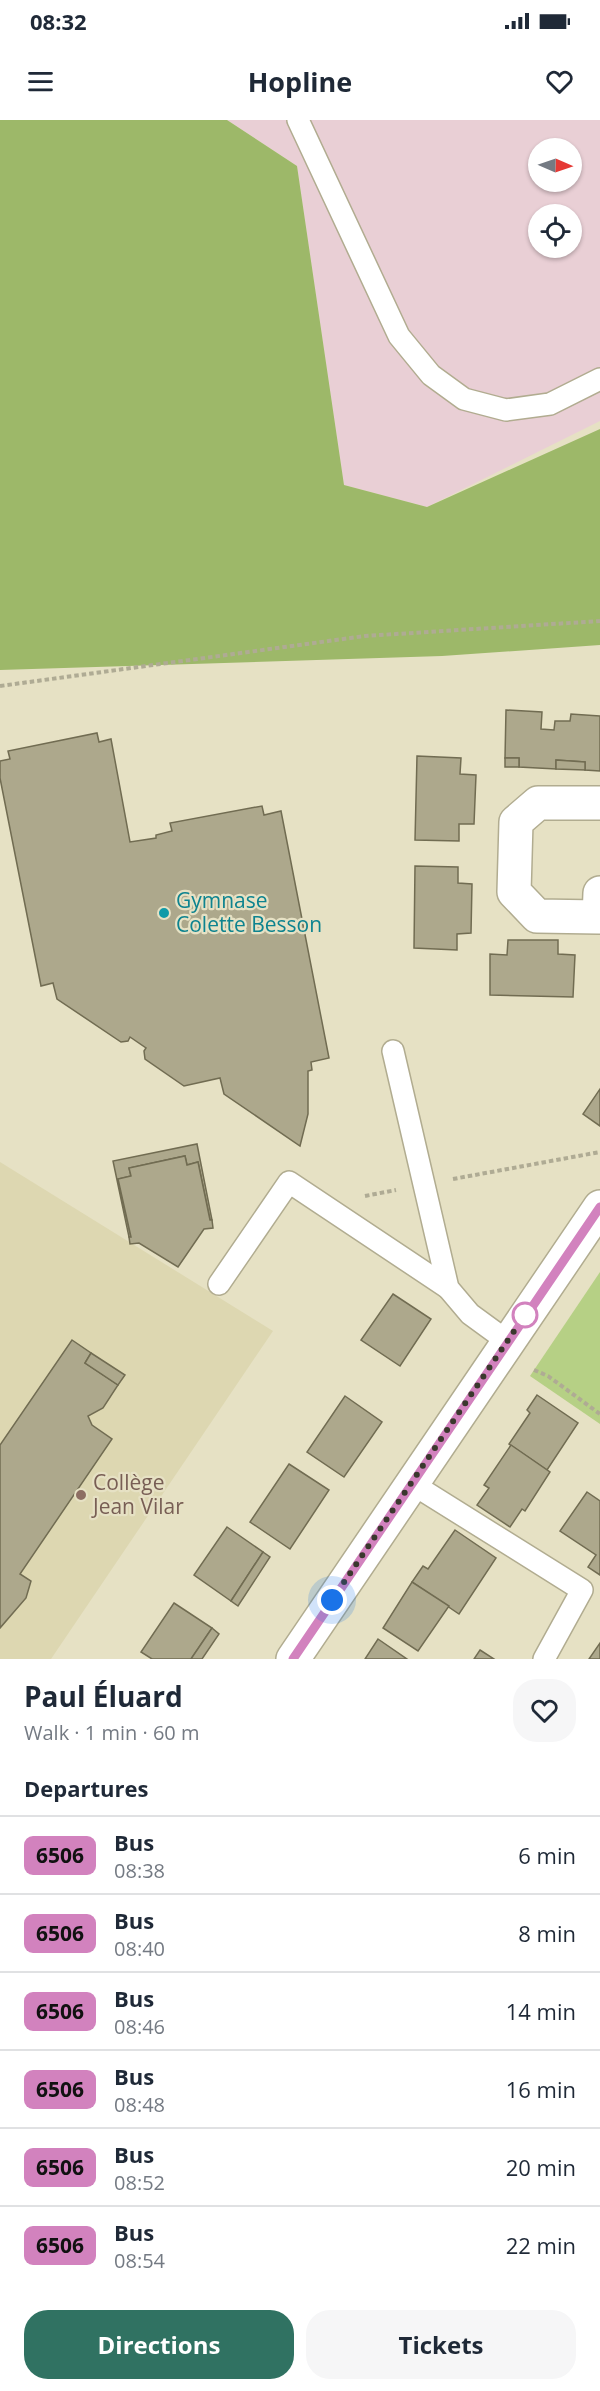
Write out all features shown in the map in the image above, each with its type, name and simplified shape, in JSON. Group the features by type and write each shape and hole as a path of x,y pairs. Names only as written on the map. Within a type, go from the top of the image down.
{"street":[{"path":"600,803 538,803 516,822 514,892 537,916 599,917 600,893"},
{"path":"293,1659 600,1207"}],"lane":[{"path":"298,120 399,336 431,375 464,399 506,410 550,404 600,379"},
{"path":"393,1051 448,1288"},
{"path":"219,1284 289,1182 448,1288 502,1349"},
{"path":"411,1483 582,1590 544,1659"}],"path":[{"path":"0,686 364,636 600,621"},
{"path":"322,1204 600,1152"},
{"path":"502,1349 548,1376 600,1414"}],"shaded area":[{"path":"227,120 600,120 600,421 427,507 344,485 297,166"},
{"name":"Collège Jean Vilar","path":"0,1162 273,1331 51,1659 0,1659"}],"green space":[{"path":"0,120 227,120 297,166 344,485 427,507 600,429 600,645 442,656 0,670"},
{"path":"600,1272 600,1424 530,1376"}],"building":[{"path":"506,710 542,712 541,729 554,730 555,721 570,721 571,714 600,716 600,771 585,770 585,762 556,760 556,769 519,767 519,758 505,758"},
{"name":"Gymnase Colette Besson","path":"97,733 99,742 111,739 130,842 156,838 156,835 172,831 170,823 262,806 264,815 281,811 329,1058 311,1062 312,1070 308,1071 308,1114 300,1146 224,1094 220,1078 184,1086 145,1059 146,1048 130,1037 128,1041 121,1042 57,999 53,983 41,986 0,778 0,761 10,759 8,751"},
{"path":"417,756 461,758 460,774 476,775 474,824 459,824 459,841 415,840"},
{"path":"505,758 519,758 519,767 505,767"},
{"path":"556,760 585,762 585,770 556,769"},
{"path":"415,866 458,867 458,883 472,884 471,933 457,934 457,950 414,948"},
{"path":"508,940 558,940 558,954 575,955 573,997 490,995 490,954 507,955"},
{"path":"600,1089 600,1126 583,1114"},
{"path":"197,1144 212,1220 210,1220 198,1162 187,1165 185,1156 129,1168 131,1176 118,1179 131,1237 129,1237 113,1161"},
{"path":"185,1156 187,1165 198,1162 213,1228 204,1229 178,1267 139,1243 130,1244 129,1237 131,1237 118,1179 131,1176 129,1168"},
{"path":"393,1294 431,1319 400,1366 361,1340"},
{"path":"72,1340 91,1353 85,1363 118,1385 103,1408 88,1416 92,1425 112,1439 20,1574 31,1581 26,1598 0,1628 0,1445"},
{"path":"91,1353 125,1375 118,1385 85,1363"},
{"path":"537,1395 578,1423 547,1470 509,1444 530,1413 527,1410"},
{"path":"345,1396 382,1422 344,1477 307,1452"},
{"path":"511,1445 550,1472 525,1511 522,1509 510,1527 477,1505 489,1488 484,1485"},
{"path":"289,1464 329,1490 290,1549 250,1522"},
{"path":"587,1492 600,1501 600,1575 588,1567 596,1555 560,1531"},
{"path":"227,1527 263,1552 231,1601 194,1575"},
{"path":"455,1530 496,1558 459,1614 412,1582 423,1566 428,1569"},
{"path":"263,1552 270,1557 238,1606 231,1601"},
{"path":"412,1582 449,1606 418,1651 383,1628"},
{"path":"174,1603 212,1628 191,1659 152,1659 141,1652"},
{"path":"212,1628 219,1634 202,1659 191,1659"},
{"path":"378,1639 407,1659 365,1659"},
{"path":"600,1643 600,1659 589,1659"},
{"path":"480,1650 494,1659 474,1659"}],"bus line":[{"name":"6506","path":"293,1659 600,1207"}],"place":[{"name":"Gymnase Colette Besson","path":"164,913"},
{"name":"Collège Jean Vilar","path":"81,1495"}],"route":[{"path":"332,1600 525,1315"}]}
